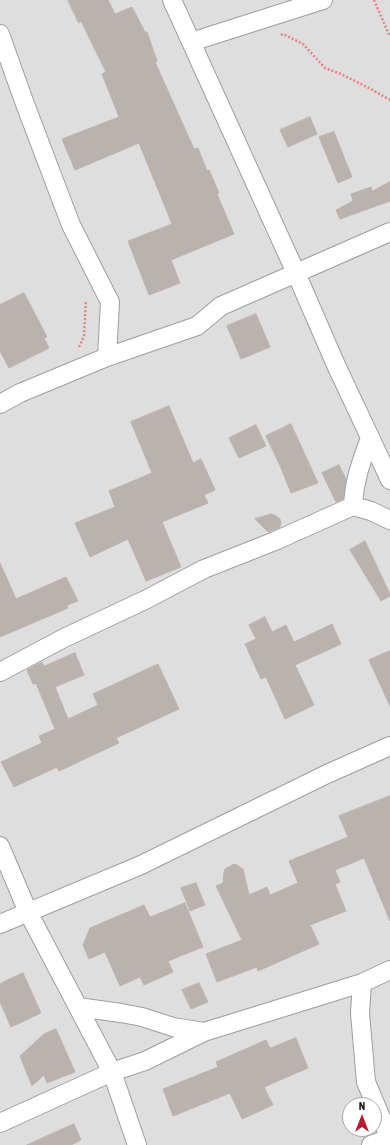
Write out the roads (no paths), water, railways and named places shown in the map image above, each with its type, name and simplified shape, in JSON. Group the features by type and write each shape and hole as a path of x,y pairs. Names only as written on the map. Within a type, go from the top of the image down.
{"street":[{"path":"172,0 336,365 390,480"},
{"path":"191,42 323,0"},
{"path":"0,34 71,225 110,302 107,357"},
{"path":"0,404 20,393 107,357 197,326 220,306 390,232"},
{"path":"353,506 357,473 370,438"},
{"path":"0,672 64,638 147,599 204,569 275,541 353,506 371,511 390,520"},
{"path":"0,924 141,865 293,790 390,746"},
{"path":"0,846 28,912 112,1072 137,1145"},
{"path":"0,1123 112,1072 145,1062 204,1032 362,983 390,970"},
{"path":"362,983 360,1013 366,1082 390,1138 371,1145"},
{"path":"78,1007 142,1017 173,1027 204,1032"}]}
